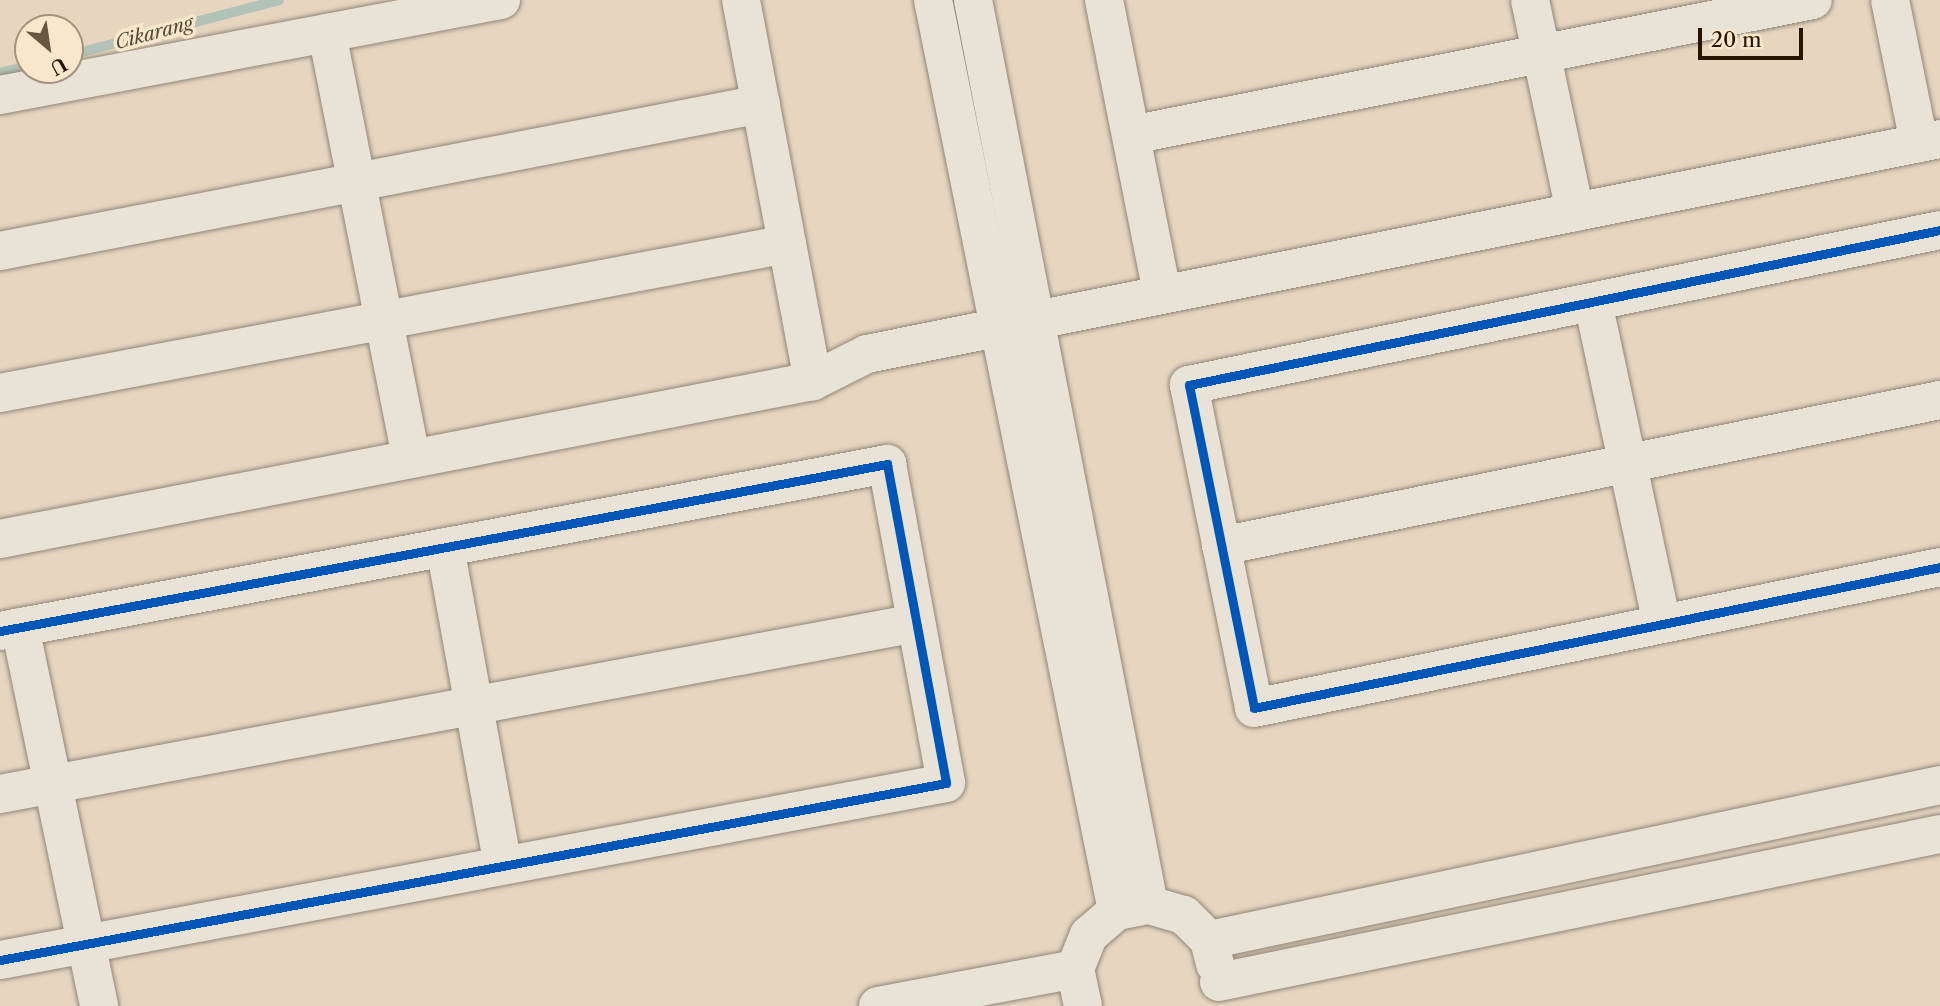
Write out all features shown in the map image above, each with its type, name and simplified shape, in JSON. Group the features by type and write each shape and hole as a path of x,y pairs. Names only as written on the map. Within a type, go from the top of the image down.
{"street":[{"path":"0,95 501,0"},
{"path":"741,0 813,381"},
{"path":"933,0 1017,324 1133,908"},
{"path":"973,0 1017,324"},
{"path":"1104,0 1162,294"},
{"path":"1530,0 1575,212"},
{"path":"1131,135 1813,0"},
{"path":"0,539 813,381 867,354 1929,141 1890,0"},
{"path":"327,33 411,459"},
{"path":"0,251 761,104"},
{"path":"1940,231 1189,384 1254,708 1940,567"},
{"path":"0,393 787,244"},
{"path":"1593,302 1662,624"},
{"path":"1221,545 1940,400"},
{"path":"0,960 86,943 946,783 887,464 10,629 53,783 86,943 99,1006"},
{"path":"445,547 503,865"},
{"path":"0,793 916,623"},
{"path":"1209,940 1940,785"},
{"path":"1083,1006 1075,969 1089,934 1133,908 1184,915 1209,940 1215,994 1600,904 1940,834"},
{"path":"1594,859 1600,904"},
{"path":"878,1006 1075,969"}],"waterway":[{"name":"Cikarang","path":"84,51 279,0"},
{"name":"Cikarang","path":"0,73 14,70"}],"cycle path":[{"path":"1940,230 1189,385 1254,708 1940,567"},
{"path":"0,631 887,464 946,783 0,960"}]}
